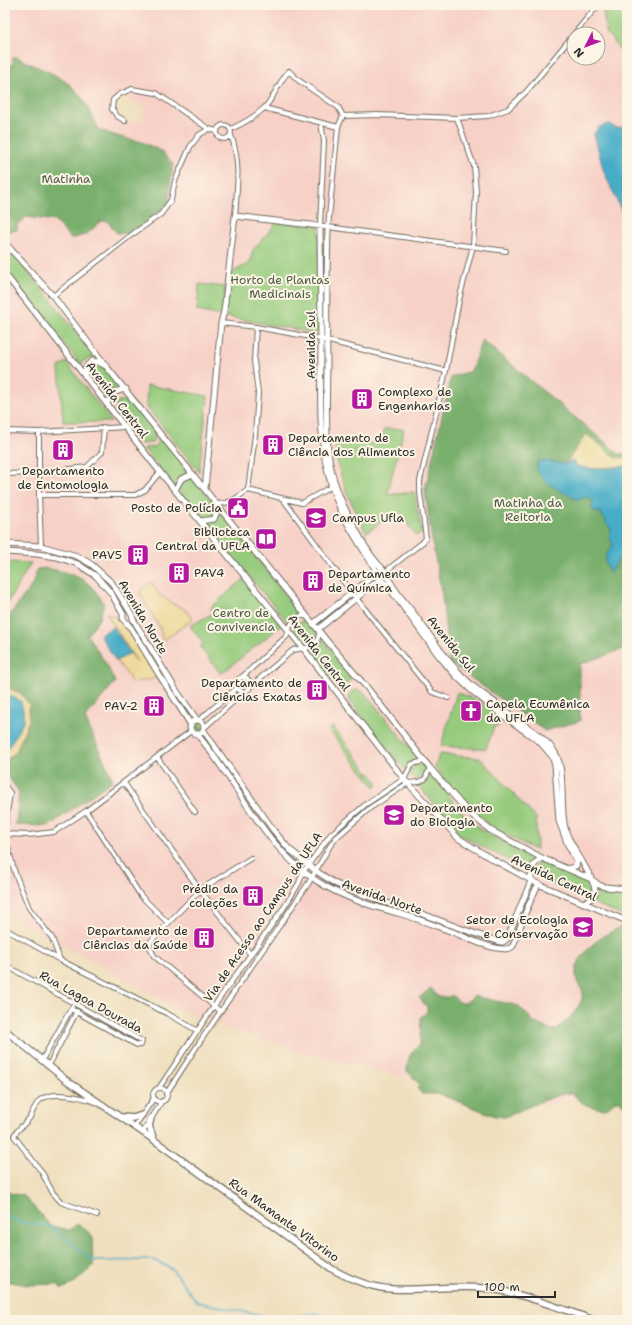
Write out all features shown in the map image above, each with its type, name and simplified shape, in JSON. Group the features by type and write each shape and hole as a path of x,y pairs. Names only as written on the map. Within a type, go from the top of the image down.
{"main road":[{"name":"Rua Mamante Vitorino","path":"5,1030 66,1080 121,1116 332,1269 350,1279 390,1289 415,1290 464,1287 497,1290 548,1304 594,1320"},
{"path":"121,1116 133,1118 142,1115"},
{"path":"151,1118 149,1126 154,1140"}],"street":[{"path":"581,26 598,5"},
{"path":"343,116 377,115 457,118 488,116 508,109 527,91 566,44"},
{"path":"231,129 264,108 289,71 298,80 338,107 343,116"},
{"path":"125,121 117,116 112,109 114,100 120,94 132,89 156,93 209,129 217,131"},
{"path":"264,108 338,127"},
{"path":"328,226 338,127 343,116"},
{"path":"385,572 426,538 420,494 420,480 446,371 459,300 473,246 476,192 474,166 457,118"},
{"path":"320,225 324,141 321,123"},
{"path":"205,489 221,323 224,311 235,216 238,166 231,129 226,124 218,127 217,131 220,138 228,138 231,135"},
{"path":"53,296 161,214 171,200 175,180 190,147 199,135 209,129"},
{"path":"235,216 277,222 328,226 506,250"},
{"name":"Avenida Sul","path":"320,225 328,450 338,506 349,528 377,573"},
{"name":"Avenida Sul","path":"324,340 328,226"},
{"name":"Avenida Central","path":"5,242 53,296 106,366 126,389 217,505 430,768 466,810 490,830 542,858 599,885 627,889"},
{"name":"Avenida Central","path":"5,274 160,472 290,630 406,781 458,838 531,881 627,921"},
{"path":"221,323 256,327 324,340 446,371"},
{"path":"248,490 255,435 258,393 254,361 256,327"},
{"path":"85,376 85,369 92,362 98,362 106,366"},
{"path":"107,403 112,394 117,390 126,389"},
{"path":"5,431 39,432 104,427 125,427"},
{"path":"5,474 39,473 87,467 102,452 104,427"},
{"path":"39,432 41,546 47,551 45,555"},
{"path":"39,494 135,495 145,490 160,472"},
{"path":"175,490 181,479 193,474"},
{"path":"200,521 214,520 217,505 223,505 230,502 248,490 302,502 334,485"},
{"name":"Avenida Sul","path":"334,485 348,516 367,550 385,572 449,662 479,690 538,735 555,752 560,767 565,828 570,841 587,869 591,880"},
{"path":"283,499 352,593 432,692 448,698"},
{"name":"Avenida Norte","path":"5,544 41,546 77,556 90,564 112,583 176,690 198,720"},
{"path":"37,554 35,550 41,546"},
{"name":"Avenida Norte","path":"5,552 45,555 78,564 96,576 111,593 123,614 123,619 127,623 191,725"},
{"path":"313,624 379,570 385,572"},
{"path":"237,688 198,720 193,722 191,725 192,731 197,734 201,733 244,692 294,650 309,648 315,644 319,630 380,579 385,579 385,572"},
{"path":"377,573 377,577 380,579"},
{"name":"Avenida Sul","path":"380,579 388,586 439,656 461,681 501,714 540,742 552,756 555,765 559,821 568,845 577,861 576,866 566,869"},
{"path":"123,614 130,612"},
{"path":"244,692 237,688 236,681 287,636 290,626 296,618 307,616"},
{"path":"127,623 133,619"},
{"path":"242,677 249,679 251,686"},
{"path":"198,720 203,723 204,729"},
{"name":"Avenida Norte","path":"204,729 274,831 289,849 316,871 336,884 364,895 502,942 507,939 531,881 532,865 542,858"},
{"path":"60,960 52,938 29,908 15,872 5,836 54,832 86,811 192,731"},
{"name":"Avenida Norte","path":"197,734 280,851 303,872 332,890 363,903 435,925 493,947 506,949 513,946 538,884"},
{"path":"157,757 195,812"},
{"path":"425,761 412,764 406,781 419,782 425,779 429,774 430,768"},
{"name":"Via de Acesso ao Campus da UFLA","path":"166,1094 312,878 330,846 370,808 406,781"},
{"name":"Via de Acesso ao Campus da UFLA","path":"159,1088 214,1006 285,906 299,883 303,872 331,834 366,804 406,781"},
{"path":"124,783 200,890 251,955"},
{"path":"5,786 10,793 5,826"},
{"path":"86,811 141,896 168,923"},
{"path":"220,1012 154,956 150,947 152,941 200,890 251,858"},
{"path":"583,903 592,898 596,892 591,880"},
{"path":"5,929 60,960 168,1014 198,1031"},
{"name":"Rua Lagoa Dourada","path":"5,965 142,1041 141,1045 137,1046 76,1012"},
{"path":"42,1060 74,1003"},
{"path":"49,1066 80,1006"},
{"path":"71,1009 76,1012"},
{"path":"51,1044 58,1049"},
{"path":"135,1126 154,1098 153,1092 159,1088 164,1090 166,1094 165,1099 162,1101 143,1132"},
{"path":"97,1215 61,1202 53,1193 41,1171 14,1136 30,1117 37,1104 45,1097 78,1096 99,1103"},
{"path":"154,1098 157,1101 162,1101"}],"shaded area":[{"name":"Campus Ufla","path":"5,5 627,5 627,1096 596,1101 572,1096 552,1103 530,1103 434,1086 384,1071 303,1053 190,1015 5,913","holes":["120,94 148,109 139,122 125,121 112,110 113,100"]}],"green space":[{"path":"612,5 627,5 627,60 606,32 603,12"},
{"name":"Matinha","path":"15,56 51,73 63,80 75,90 85,102 99,130 142,142 161,151 173,164 169,205 159,211 133,234 117,233 107,221 101,221 87,234 71,239 55,221 26,217 17,225 17,230 5,232 5,67 9,67 14,62 12,59"},
{"name":"Horto de Plantas Medicinais","path":"277,222 319,225 319,334 223,316 229,274 250,263 253,250"},
{"path":"5,245 50,298 96,358 89,358 82,362 81,365 5,269"},
{"path":"199,284 225,287 222,316 197,311"},
{"name":"Matinha da Reitoria","path":"482,340 619,454 627,453 627,648 580,664 580,721 545,731 449,662 442,595 432,541 425,490 451,377 471,371"},
{"path":"66,362 112,422 63,422 59,367"},
{"path":"95,364 106,369 120,387 112,390 106,397 89,375 89,368"},
{"path":"147,385 208,396 199,472 146,406"},
{"path":"131,400 157,433 152,443 141,444 115,410 118,401"},
{"path":"384,429 404,429 387,495 414,492 422,533 416,536 400,513 395,512 366,533 346,491 338,466 335,443 382,443"},
{"path":"160,436 190,473 175,487 143,448 155,447"},
{"path":"192,476 217,507 213,519 201,519 178,490 184,480"},
{"path":"219,510 301,614 294,616 289,624 204,523 216,521"},
{"path":"5,562 31,563 5,607"},
{"path":"46,568 76,576 87,582 104,604 99,619 87,635 107,665 115,682 85,718 113,780 49,826 16,825 19,792 5,772 5,762 16,752 29,720 29,704 19,691 5,687 5,622 32,585 37,569"},
{"name":"Centro de Convivencia","path":"244,579 282,625 221,674 200,647 203,643 190,626 213,613 211,607"},
{"path":"303,620 307,620 317,632 314,641 308,645 305,645 293,630 296,625"},
{"path":"322,638 349,673 351,679 341,686 334,683 309,651 318,647"},
{"path":"358,690 364,692 420,760 411,762 405,770 350,701 349,695 352,691"},
{"path":"457,692 481,702 502,720 499,726 494,727 486,749 441,746"},
{"path":"199,721 204,728 202,731 198,726 201,732 194,732 191,727 195,722"},
{"path":"333,727 369,773 365,775 329,730"},
{"path":"439,754 480,758 536,818 537,851 493,828 468,807 435,768"},
{"path":"417,764 425,765 427,769 424,777 419,780 411,776 412,768"},
{"path":"370,773 378,784 375,787 366,776"},
{"path":"432,773 460,810 478,827 502,842 536,857 531,862 529,871 460,835 418,785 427,781"},
{"path":"543,861 584,879 591,887 589,895 586,897 579,897 540,878 535,872 535,868 539,862"},
{"path":"599,889 627,893 627,918 591,902 598,895"},
{"path":"627,924 627,1109 620,1101 615,1101 606,1109 591,1107 583,1103 572,1093 566,1093 539,1102 505,1117 495,1116 439,1094 422,1094 417,1088 420,1085 407,1071 408,1062 413,1050 420,1044 421,1017 427,1012 427,1007 419,998 431,988 438,997 449,997 452,995 460,1003 465,1003 474,996 519,1006 535,1023 551,1030 556,1030 574,1013 582,997 583,991 576,976 579,961 589,948 602,937"},
{"path":"5,1189 12,1194 23,1195 51,1226 70,1230 76,1225 81,1225 92,1236 93,1266 73,1284 62,1289 57,1284 27,1285 5,1281"}],"sand":[{"path":"586,434 616,458 627,458 627,466 591,469 566,464"},
{"path":"151,582 159,594 171,603 183,608 193,619 163,641 160,628 139,592"},
{"path":"106,613 121,620 157,678 132,683 127,674 116,661 130,653 137,662"},
{"path":"5,687 21,694 29,704 29,720 16,752 5,761"}],"water":[{"path":"610,124 616,128 625,127 627,129 627,223 604,172 594,134 600,127"},
{"path":"539,460 566,464 573,461 579,467 591,469 627,466 627,549 624,550 610,573 606,565 606,555 613,545 609,536 611,529 606,523 602,514 592,510 593,501 587,497 578,500 543,479 536,468"},
{"path":"113,627 130,653 116,661 100,635"},
{"path":"11,696 21,701 24,721 5,753 5,697"}],"waterway":[{"path":"5,1215 19,1222 51,1226 93,1261 154,1260 172,1269 197,1302 279,1319 315,1313 331,1320"}],"place":[{"name":"Complexo de Engenharias","path":"362,399"},
{"name":"Departamento de Ciência dos Alimentos","path":"273,445"},
{"name":"Departamento de Entomologia","path":"63,450"},
{"name":"Posto de Polícia","path":"238,508"},
{"name":"Campus Ufla","path":"316,518"},
{"name":"Biblioteca Central da UFLA","path":"266,539"},
{"name":"PAV5","path":"138,555"},
{"name":"PAV4","path":"179,573"},
{"name":"Departamento de Química","path":"313,581"},
{"name":"Departamento de Ciências Exatas","path":"317,690"},
{"name":"PAV-2","path":"154,706"},
{"name":"Capela Ecumênica da UFLA","path":"471,711"},
{"name":"Departamento do Biologia","path":"394,815"},
{"name":"Prédio da coleções","path":"253,896"},
{"name":"Setor de Ecologia e Conservação","path":"583,927"},
{"name":"Departamento de Ciências da Saúde","path":"204,938"}]}
